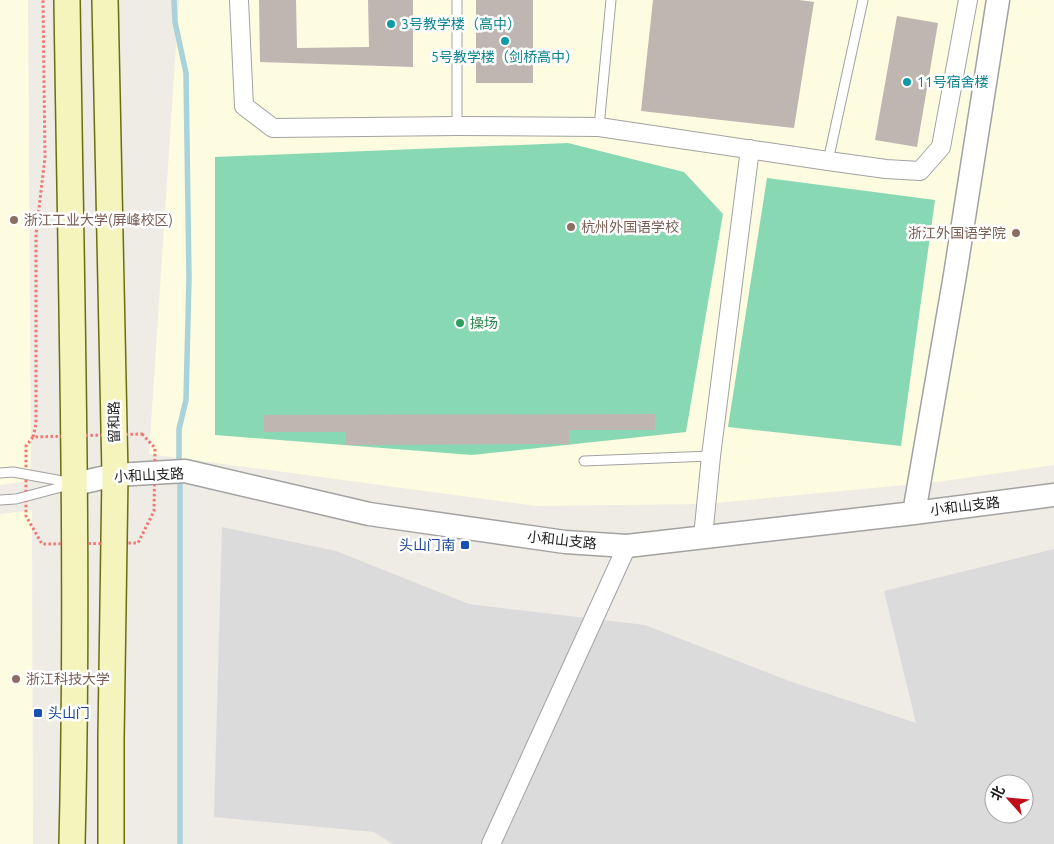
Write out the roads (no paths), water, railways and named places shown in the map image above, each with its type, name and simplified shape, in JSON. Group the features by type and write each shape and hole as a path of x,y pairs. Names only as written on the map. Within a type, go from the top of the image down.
{"main road":[{"path":"66,0 75,484 75,719 72,844"},
{"name":"留和路","path":"105,0 115,475 111,844"}],"street":[{"path":"239,0 244,106 273,128 599,127 828,162 920,171 941,147 968,0"},
{"path":"914,513 955,275 998,0"},
{"path":"703,537 711,456 750,149"},
{"name":"小和山支路","path":"75,484 115,475 178,471 370,514 565,542 627,546 1054,495"},
{"path":"491,844 627,546"}],"lane":[{"path":"457,0 457,126"},
{"path":"599,127 611,0"},
{"path":"828,162 862,0"},
{"path":"584,461 711,456"},
{"path":"0,473 13,472 75,484"},
{"path":"0,500 16,499 75,484"}],"waterway":[{"path":"174,0 175,22 186,73 189,278 186,400 179,429 179,466"},
{"path":"180,475 180,844"}],"place":[{"name":"3号教学楼（高中）","path":"391,24"},
{"name":"5号教学楼（剑桥高中）","path":"505,41"},
{"name":"11号宿舍楼","path":"907,82"},
{"name":"浙江工业大学(屏峰校区)","path":"14,220"},
{"name":"杭州外国语学校","path":"571,227"},
{"name":"浙江外国语学院","path":"1016,233"},
{"name":"操场","path":"460,323"},
{"name":"头山门南","path":"465,545"},
{"name":"浙江科技大学","path":"16,679"},
{"name":"头山门","path":"38,713"}]}
